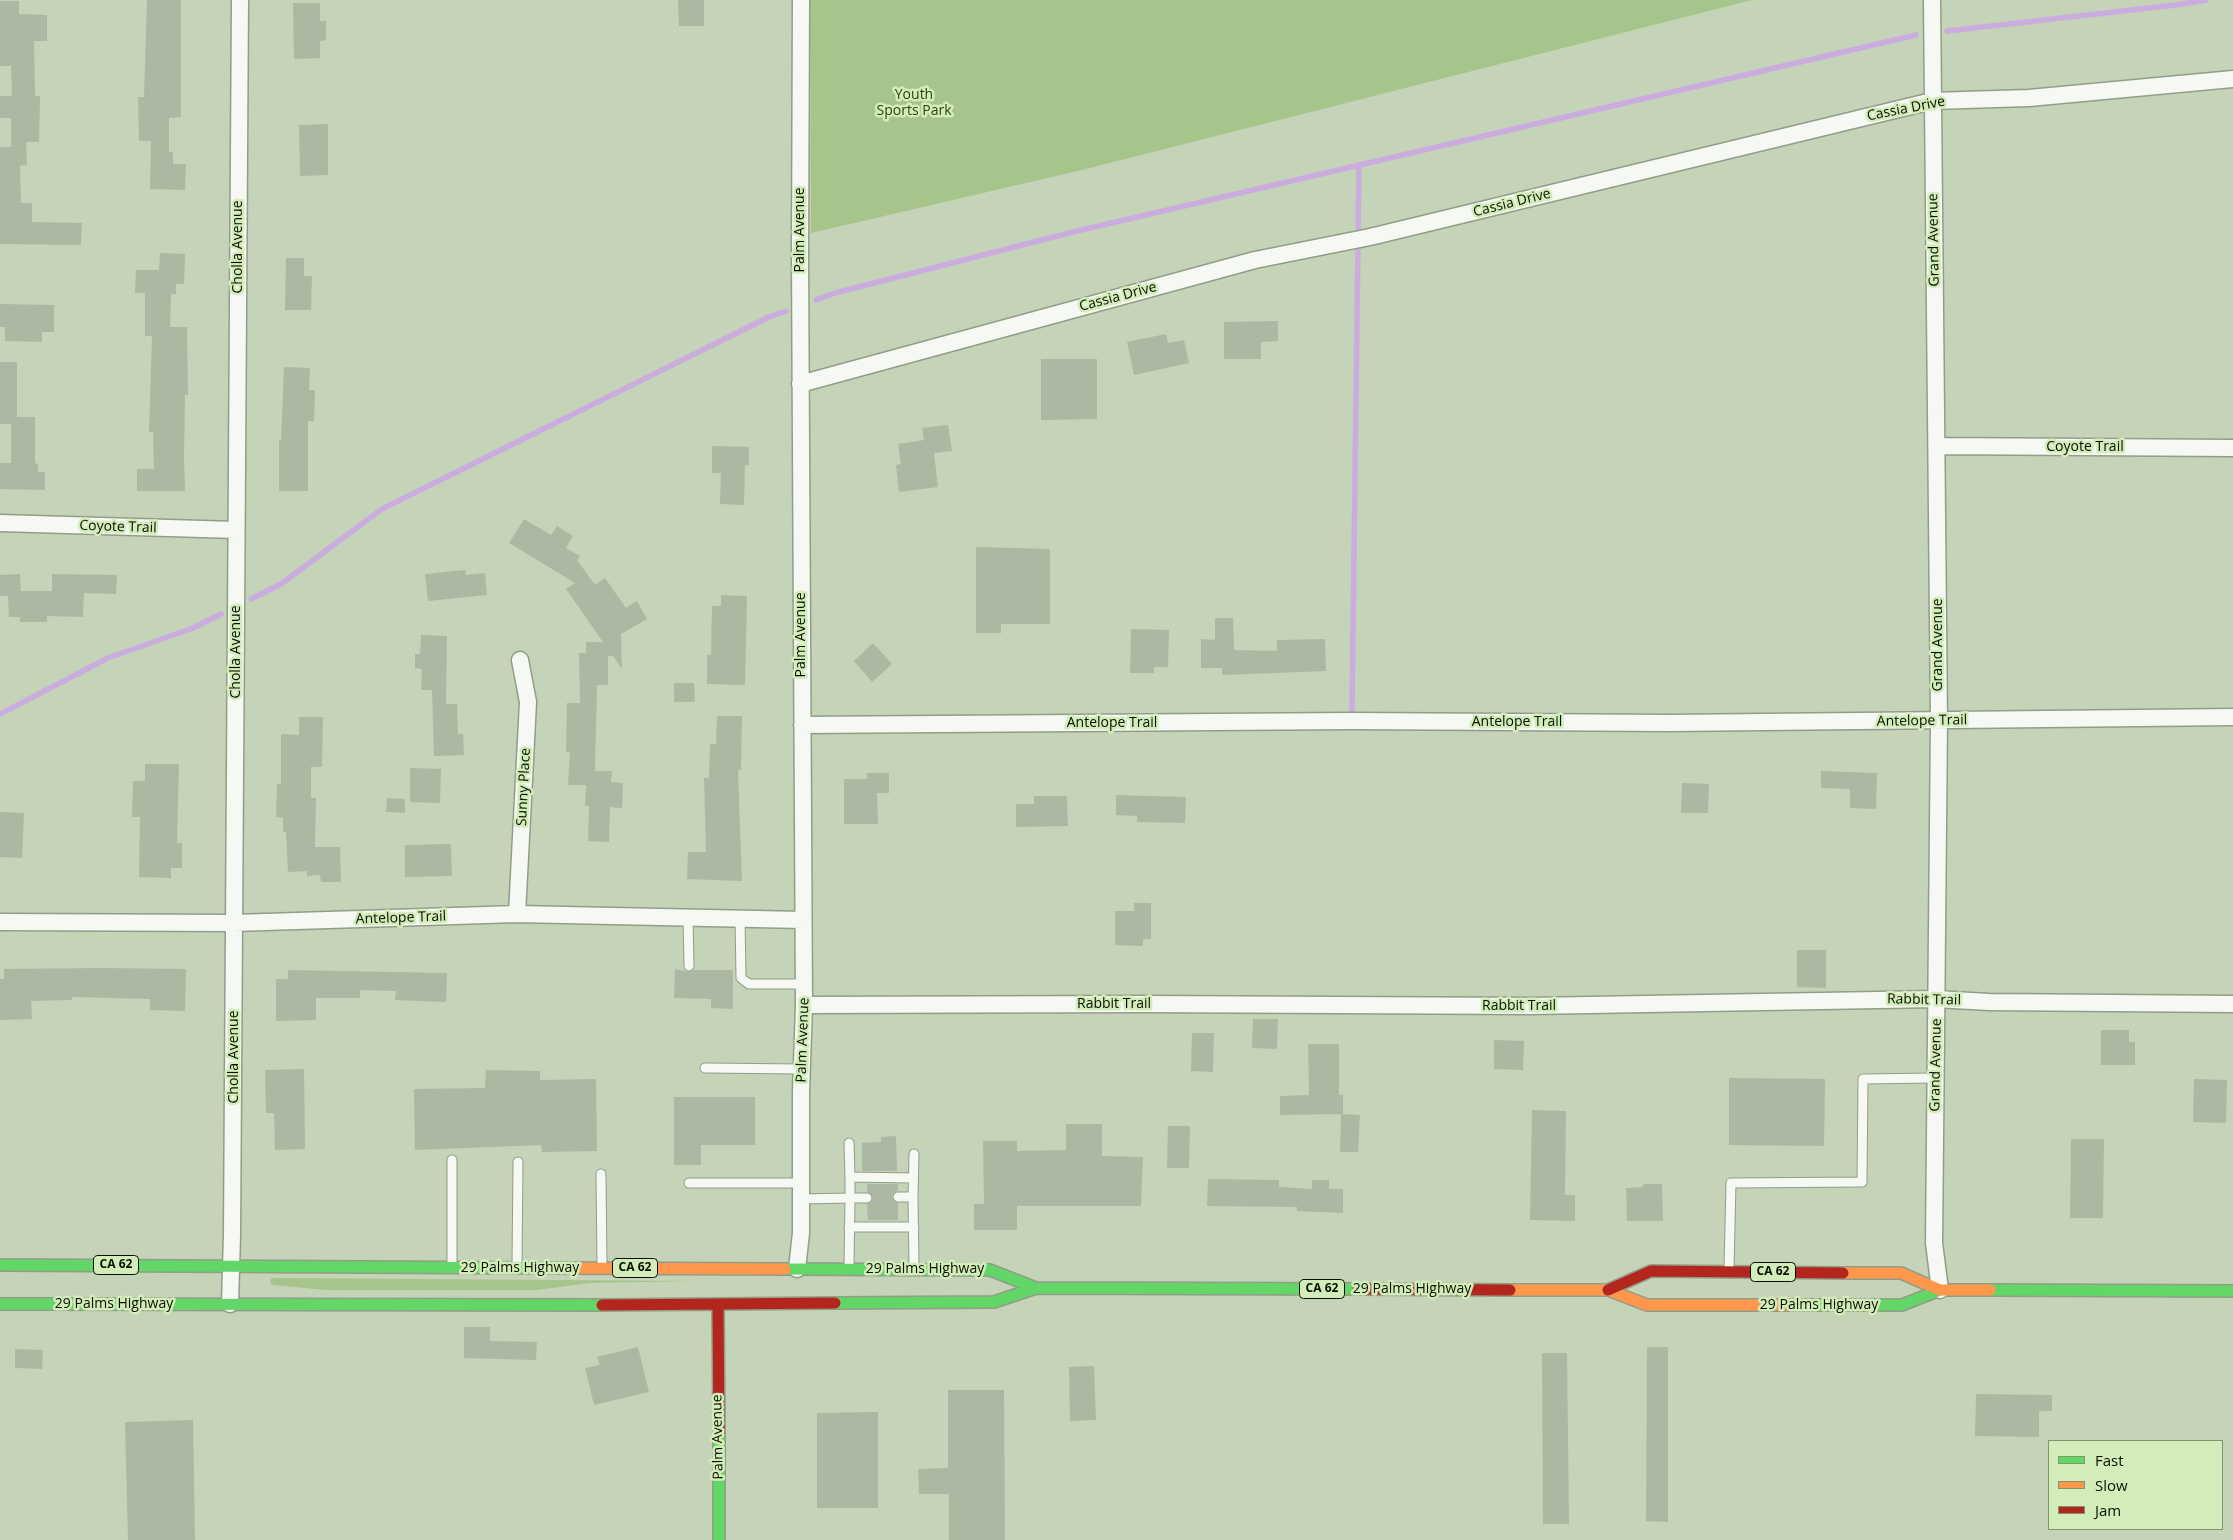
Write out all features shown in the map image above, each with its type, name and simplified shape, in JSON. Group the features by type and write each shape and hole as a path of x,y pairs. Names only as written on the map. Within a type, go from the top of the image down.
{"main road":[{"name":"29 Palms Highway","path":"0,1265 602,1268 794,1276 849,1269 990,1270 1036,1288"},
{"name":"29 Palms Highway","path":"1608,1290 1651,1271 1728,1271 1901,1273 1940,1290"},
{"name":"29 Palms Highway","path":"0,1304 718,1305 994,1302 1036,1288 1608,1290 1647,1305 1902,1305 1940,1290 2233,1291"},
{"path":"563,1305 583,1293"},
{"name":"Palm Avenue","path":"718,1305 719,1540"}],"street":[{"name":"Cholla Avenue","path":"230,1304 240,0"},
{"name":"Palm Avenue","path":"794,1276 801,1191 804,1005 800,384 801,0"},
{"name":"Grand Avenue","path":"1932,0 1939,720 1934,1243 1940,1290"},
{"name":"Cassia Drive","path":"800,384 1255,260 1379,235 1932,101 2029,98 2233,79"},
{"name":"Coyote Trail","path":"1937,446 2233,448"},
{"name":"Coyote Trail","path":"0,523 236,530"},
{"name":"Sunny Place","path":"517,914 528,702 520,660"},
{"name":"Antelope Trail","path":"802,725 1352,721 1670,723 2233,717"},
{"name":"Antelope Trail","path":"0,922 234,922 517,914 803,920"},
{"name":"Rabbit Trail","path":"804,1005 1530,1006 1936,999 1989,1002 2233,1004"}],"lane":[{"path":"688,918 689,966"},
{"path":"740,918 741,978 749,984 804,984"},
{"path":"705,1068 802,1069"},
{"path":"1728,1271 1731,1183 1862,1182 1863,1079 1935,1078"},
{"path":"849,1143 849,1269"},
{"path":"914,1154 914,1269"},
{"path":"452,1160 452,1267"},
{"path":"517,1268 518,1162"},
{"path":"601,1174 602,1268"},
{"path":"850,1177 913,1178"},
{"path":"689,1183 867,1198"},
{"path":"898,1197 913,1197"},
{"path":"850,1227 914,1227"}],"green space":[{"name":"Youth Sports Park","path":"810,0 1752,0 1082,170 811,233"},
{"path":"271,1278 695,1281 589,1283 537,1290 326,1290 273,1285 270,1282"}],"building":[{"path":"147,0 181,0 181,117 169,118 169,152 173,152 173,164 186,164 185,190 150,189 151,141 139,141 138,97 144,97"},
{"path":"678,0 704,0 704,26 679,26"},
{"path":"0,1 19,1 19,14 47,15 47,41 34,41 35,96 40,96 39,142 26,142 27,165 20,166 21,203 32,203 32,222 82,223 81,245 0,244 0,147 11,147 11,118 0,118 0,96 12,96 11,66 0,66"},
{"path":"293,3 320,3 320,21 326,21 326,40 320,41 320,58 294,59"},
{"path":"328,124 328,175 300,176 299,125"},
{"path":"160,253 185,254 184,284 176,284 176,294 171,294 170,327 187,327 188,395 185,395 185,491 137,491 137,469 154,469 153,432 149,432 152,336 145,336 145,293 135,293 136,270 159,270"},
{"path":"286,258 304,258 304,276 312,276 311,310 285,310"},
{"path":"0,304 54,305 54,332 42,332 42,342 5,341 5,327 0,327"},
{"path":"1278,321 1278,341 1261,342 1261,359 1224,359 1224,322"},
{"path":"1166,334 1168,343 1184,340 1189,363 1134,375 1127,342"},
{"path":"1041,359 1097,359 1097,419 1041,420"},
{"path":"0,362 17,362 17,417 35,417 35,463 38,464 38,472 45,472 45,490 0,489 0,463 11,463 11,424 0,424"},
{"path":"284,367 310,368 309,390 315,390 314,421 308,421 308,491 279,491 279,440 281,440"},
{"path":"948,425 952,451 934,453 938,487 899,492 896,465 901,464 898,444 924,440 922,428"},
{"path":"712,446 749,447 749,465 745,465 744,505 720,504 721,473 712,473"},
{"path":"524,519 551,535 557,526 573,536 566,548 580,556 577,560 595,585 605,578 626,608 637,601 647,619 621,634 622,669 613,656 608,656 608,685 597,685 595,771 612,771 611,782 623,783 622,808 610,807 609,842 588,841 589,806 585,806 586,785 568,785 570,752 566,752 567,703 580,703 579,653 586,653 586,642 603,642 566,589 575,583 509,543"},
{"path":"976,547 1050,549 1050,624 1001,624 1001,633 976,633"},
{"path":"465,570 466,575 485,573 487,595 428,601 425,574"},
{"path":"20,574 21,591 52,591 52,574 117,575 116,594 84,593 83,617 47,616 47,622 20,622 20,617 9,617 8,596 0,596 0,575"},
{"path":"721,595 747,596 745,685 707,684 707,655 711,655 712,606 721,606"},
{"path":"1215,618 1233,618 1234,650 1277,651 1277,640 1325,639 1326,671 1222,675 1222,668 1201,668 1201,639 1215,640"},
{"path":"1131,629 1169,630 1168,667 1154,667 1154,673 1130,673"},
{"path":"421,635 447,636 446,704 457,704 458,734 463,734 464,755 434,756 432,690 421,690 422,669 415,668 415,654 420,654"},
{"path":"873,643 892,664 872,682 854,661"},
{"path":"674,683 694,683 695,702 674,702"},
{"path":"717,716 742,716 741,770 738,770 742,881 687,879 688,852 706,852 704,778 709,778 710,744 716,744"},
{"path":"299,717 323,717 322,767 311,767 311,798 316,798 315,847 340,847 341,882 321,882 320,875 307,876 307,871 288,872 286,832 283,832 283,818 276,817 277,784 281,784 281,734 299,735"},
{"path":"145,764 179,764 177,843 182,843 182,868 171,868 171,878 139,877 140,817 132,817 133,781 145,781"},
{"path":"410,768 441,769 440,803 410,802"},
{"path":"1821,771 1877,773 1876,809 1850,808 1850,789 1821,788"},
{"path":"867,773 889,773 889,793 877,793 878,824 844,824 844,779 867,779"},
{"path":"1682,783 1709,784 1708,813 1681,813"},
{"path":"1116,795 1186,797 1185,823 1137,822 1137,816 1116,815"},
{"path":"1034,796 1067,796 1068,826 1016,827 1016,804 1034,804"},
{"path":"387,798 405,799 405,813 386,812"},
{"path":"0,812 24,813 22,858 0,857"},
{"path":"451,844 452,876 405,877 405,845"},
{"path":"1134,903 1151,903 1151,939 1143,939 1143,946 1115,945 1115,911 1134,911"},
{"path":"1797,950 1826,950 1826,988 1797,987"},
{"path":"4,969 186,969 185,1011 150,1010 150,999 72,997 72,1000 31,1001 32,1019 0,1020 0,979 4,979"},
{"path":"675,969 689,972 694,970 733,970 733,1009 711,1008 711,999 674,998"},
{"path":"288,970 447,973 446,1002 395,1000 396,991 360,990 360,998 316,998 316,1020 276,1021 276,979 288,979"},
{"path":"1253,1019 1278,1019 1277,1049 1252,1048"},
{"path":"2101,1030 2129,1030 2129,1042 2135,1042 2135,1065 2101,1065"},
{"path":"1192,1033 1214,1033 1213,1072 1191,1071"},
{"path":"1494,1040 1524,1041 1523,1070 1494,1069"},
{"path":"1308,1044 1339,1044 1339,1095 1343,1095 1343,1114 1280,1115 1280,1096 1309,1095"},
{"path":"304,1069 305,1149 275,1150 274,1113 266,1113 265,1070"},
{"path":"486,1070 540,1071 540,1080 596,1079 597,1151 542,1152 541,1145 415,1150 414,1089 485,1088"},
{"path":"1729,1078 1825,1079 1824,1146 1729,1145"},
{"path":"2194,1079 2227,1080 2226,1123 2193,1122"},
{"path":"674,1097 755,1097 755,1145 701,1145 701,1165 674,1165"},
{"path":"1532,1110 1566,1111 1565,1195 1575,1195 1575,1221 1530,1220"},
{"path":"1341,1114 1360,1115 1358,1152 1340,1152"},
{"path":"1066,1124 1102,1124 1102,1156 1143,1157 1141,1206 1017,1206 1017,1230 974,1230 974,1204 984,1204 983,1141 1017,1141 1017,1151 1066,1150"},
{"path":"1168,1126 1190,1126 1189,1168 1167,1168"},
{"path":"896,1136 897,1171 862,1171 862,1143 881,1142 881,1137"},
{"path":"2071,1139 2104,1139 2103,1218 2070,1218"},
{"path":"1208,1179 1279,1180 1279,1187 1312,1189 1312,1180 1329,1180 1329,1189 1343,1189 1343,1213 1297,1211 1297,1207 1207,1206"},
{"path":"867,1184 898,1184 898,1191 893,1193 892,1197 898,1203 898,1220 868,1220 867,1204 872,1202 873,1198 867,1192"},
{"path":"1643,1184 1662,1184 1663,1221 1627,1221 1626,1188 1643,1187"},
{"path":"464,1327 490,1327 490,1341 537,1342 536,1360 464,1358"},
{"path":"638,1347 649,1392 594,1405 585,1368 600,1365 597,1357"},
{"path":"1647,1347 1668,1347 1668,1522 1646,1521"},
{"path":"15,1349 43,1350 42,1369 15,1368"},
{"path":"1542,1353 1567,1353 1569,1524 1543,1524"},
{"path":"1094,1366 1096,1420 1070,1421 1069,1367"},
{"path":"948,1390 1004,1390 1005,1540 949,1540 949,1494 919,1494 918,1469 948,1468"},
{"path":"1976,1394 2052,1395 2052,1411 2039,1411 2039,1437 1975,1436"},
{"path":"878,1412 878,1508 817,1508 817,1413"},
{"path":"193,1420 195,1540 128,1540 125,1422"}],"waterway":[{"path":"1947,31 2206,0"},
{"path":"816,300 835,293 1073,232 1916,35"},
{"path":"1352,710 1359,165"},
{"path":"251,599 281,584 382,509 769,317 786,311"},
{"path":"0,714 108,658 193,628 221,614"}],"traffic: fast":[{"path":"0,1265 548,1268"},
{"path":"785,1269 990,1270 1036,1288"},
{"path":"835,1303 994,1302 1036,1288 1358,1289"},
{"path":"1808,1305 1902,1305 1940,1290"},
{"path":"1990,1290 2233,1291"},
{"path":"0,1304 602,1305"},
{"path":"719,1434 719,1540"}],"traffic: slow":[{"path":"548,1268 785,1269"},
{"path":"1843,1273 1901,1273 1940,1290 1990,1290"},
{"path":"1510,1290 1608,1290 1647,1305 1808,1305"}],"traffic: jam":[{"path":"1608,1290 1651,1271 1843,1273"},
{"path":"1358,1289 1510,1290"},
{"path":"602,1305 835,1303"},
{"path":"718,1305 719,1434"}]}
